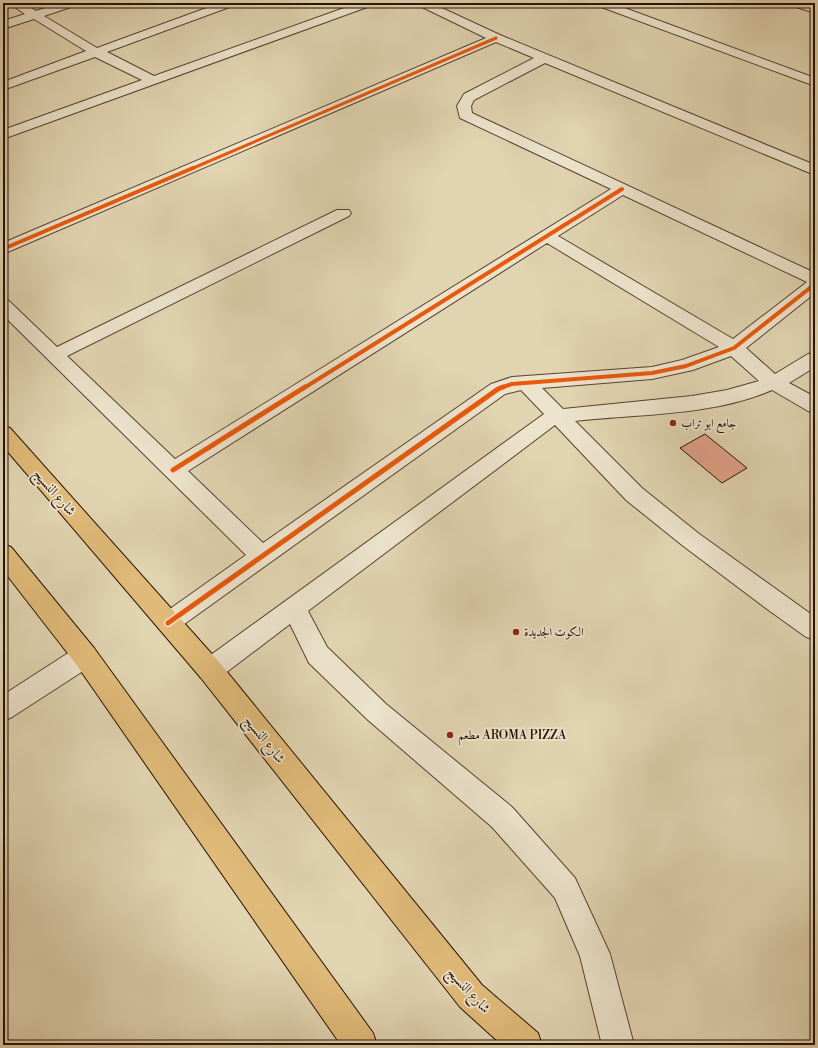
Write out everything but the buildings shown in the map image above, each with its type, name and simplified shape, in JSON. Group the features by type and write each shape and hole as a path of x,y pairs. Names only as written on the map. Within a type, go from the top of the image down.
{"main road":[{"name":"شارع النسيج","path":"3,433 210,670 471,996 526,1045"},
{"path":"3,553 85,656 361,1045"}],"street":[{"path":"15,3 96,52 153,81"},
{"path":"3,25 73,3"},
{"path":"3,86 231,3"},
{"path":"3,135 369,3"},
{"path":"422,3 496,38 815,170"},
{"path":"435,8 450,3"},
{"path":"600,3 815,82"},
{"path":"794,3 815,10"},
{"path":"333,6 345,11"},
{"path":"3,249 496,38"},
{"path":"544,58 469,97 464,106 465,115 815,279"},
{"path":"173,470 622,189"},
{"path":"54,355 342,213"},
{"path":"547,236 734,348 772,382 815,406"},
{"path":"168,623 484,398 512,384 652,373 686,366 734,348 815,284"},
{"path":"3,305 262,556"},
{"path":"210,670 546,421 558,416 714,399 748,392 795,372 815,358"},
{"path":"526,383 634,494 690,539 815,630"},
{"path":"294,608 318,655 378,712 502,817 565,888 595,954 618,1045"},
{"path":"3,709 85,656"}],"cycle path":[{"path":"3,249 496,38"},
{"path":"173,470 622,189"},
{"path":"168,623 498,389 512,384 652,373 686,366 734,348 815,284"}],"place":[{"name":"جامع ابو تراب","path":"673,423"},
{"name":"الكوت الجديدة","path":"516,632"},
{"name":"مطعم AROMA PIZZA","path":"450,735"}]}
